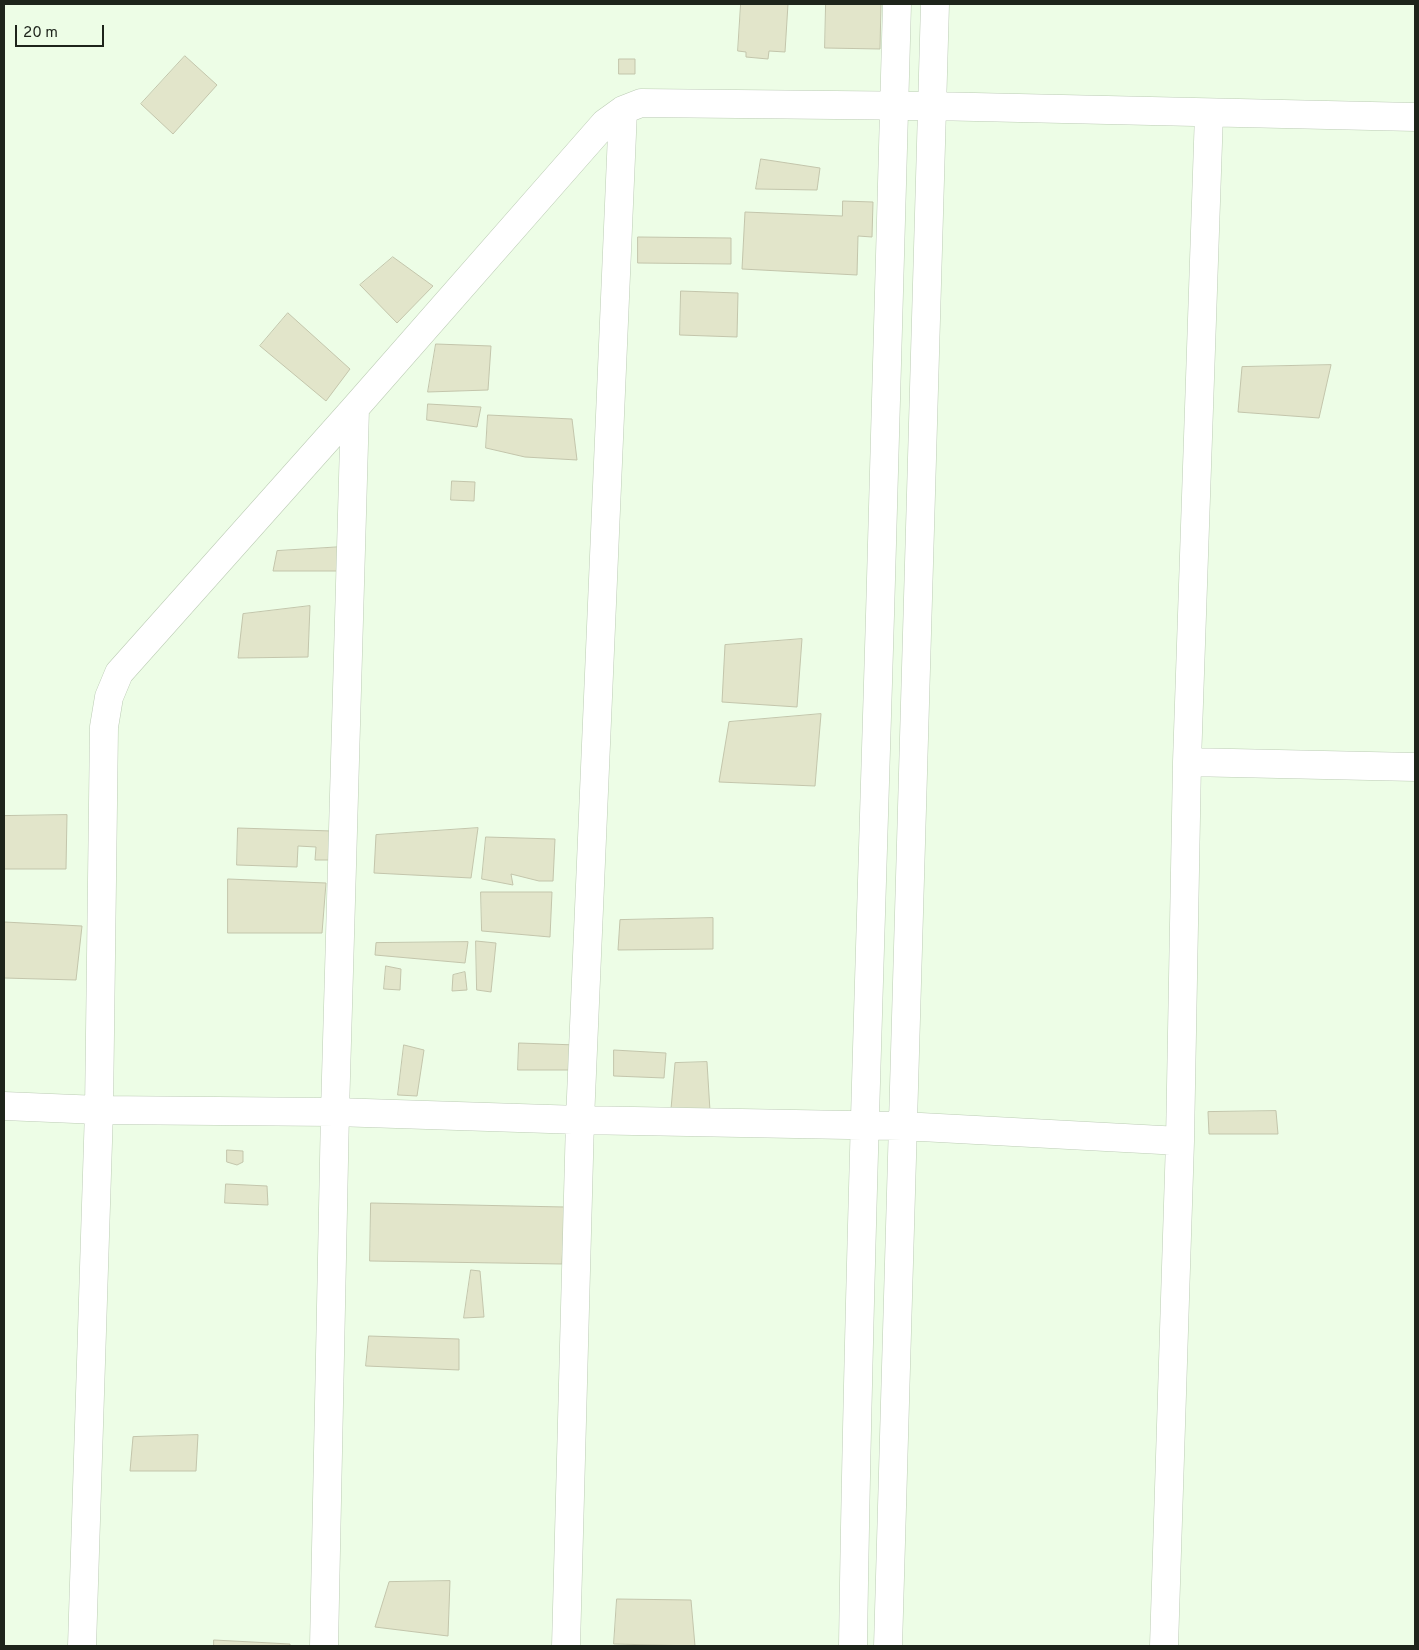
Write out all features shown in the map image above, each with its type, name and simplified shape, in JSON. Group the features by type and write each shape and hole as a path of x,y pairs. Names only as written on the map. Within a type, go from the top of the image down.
{"street":[{"path":"853,1646 864,1125 897,4"},
{"path":"888,1646 935,4"},
{"path":"82,1646 98,1110 104,727 109,697 118,672 355,408 605,123 623,110 641,103 931,106 1415,117"},
{"path":"566,1646 580,1120 623,110"},
{"path":"1164,1646 1180,1141 1187,762 1209,113"},
{"path":"324,1646 335,1112 355,408"},
{"path":"1187,762 1415,767"},
{"path":"4,1106 98,1110 335,1112 580,1120 902,1126 1180,1141"}],"building":[{"path":"741,4 788,4 785,52 769,51 768,59 746,57 746,52 738,51"},
{"path":"826,4 881,4 880,49 825,48"},
{"path":"185,56 217,85 173,134 141,104"},
{"path":"619,59 635,59 635,74 619,74"},
{"path":"761,159 820,168 817,190 756,189"},
{"path":"843,201 873,202 872,237 858,236 857,275 742,269 745,212 842,216"},
{"path":"638,237 731,238 731,264 638,263"},
{"path":"393,257 433,286 397,323 360,285"},
{"path":"681,291 738,293 737,337 680,335"},
{"path":"288,313 350,369 326,401 260,346"},
{"path":"436,344 491,346 488,390 428,392"},
{"path":"1331,365 1319,418 1238,412 1242,367"},
{"path":"428,404 481,407 477,427 427,420"},
{"path":"488,415 572,419 577,460 525,457 486,448"},
{"path":"452,481 475,482 474,501 451,500"},
{"path":"342,547 339,571 273,571 277,551"},
{"path":"310,606 308,657 238,658 243,614"},
{"path":"802,639 797,707 722,702 725,645"},
{"path":"821,714 815,786 719,782 729,722"},
{"path":"67,815 66,869 4,869 4,816"},
{"path":"238,828 332,831 331,860 315,860 316,847 298,846 297,867 237,865"},
{"path":"478,828 471,878 374,873 376,835"},
{"path":"486,837 555,839 553,881 539,881 511,874 513,885 482,879"},
{"path":"228,879 326,883 322,933 228,933"},
{"path":"481,892 552,892 550,937 482,931"},
{"path":"713,918 713,949 618,950 620,920"},
{"path":"4,922 82,926 76,980 4,978"},
{"path":"476,941 496,943 491,992 477,990"},
{"path":"468,942 465,963 375,955 376,943"},
{"path":"386,966 401,969 400,990 384,989"},
{"path":"465,972 467,990 452,991 453,975"},
{"path":"519,1043 577,1045 571,1070 518,1070"},
{"path":"404,1045 424,1050 417,1096 398,1095"},
{"path":"614,1050 666,1053 664,1078 614,1076"},
{"path":"707,1062 710,1111 671,1109 675,1063"},
{"path":"1276,1111 1278,1134 1209,1134 1208,1112"},
{"path":"227,1150 243,1151 243,1162 237,1165 227,1162"},
{"path":"226,1184 267,1186 268,1205 225,1203"},
{"path":"371,1203 565,1207 562,1264 370,1261"},
{"path":"471,1270 480,1271 484,1317 464,1318"},
{"path":"369,1336 459,1339 459,1370 366,1366"},
{"path":"198,1435 196,1471 130,1471 133,1437"},
{"path":"450,1581 448,1636 375,1627 389,1582"},
{"path":"617,1599 691,1600 695,1646 614,1644"},
{"path":"214,1640 290,1644 290,1646 214,1646"}]}
